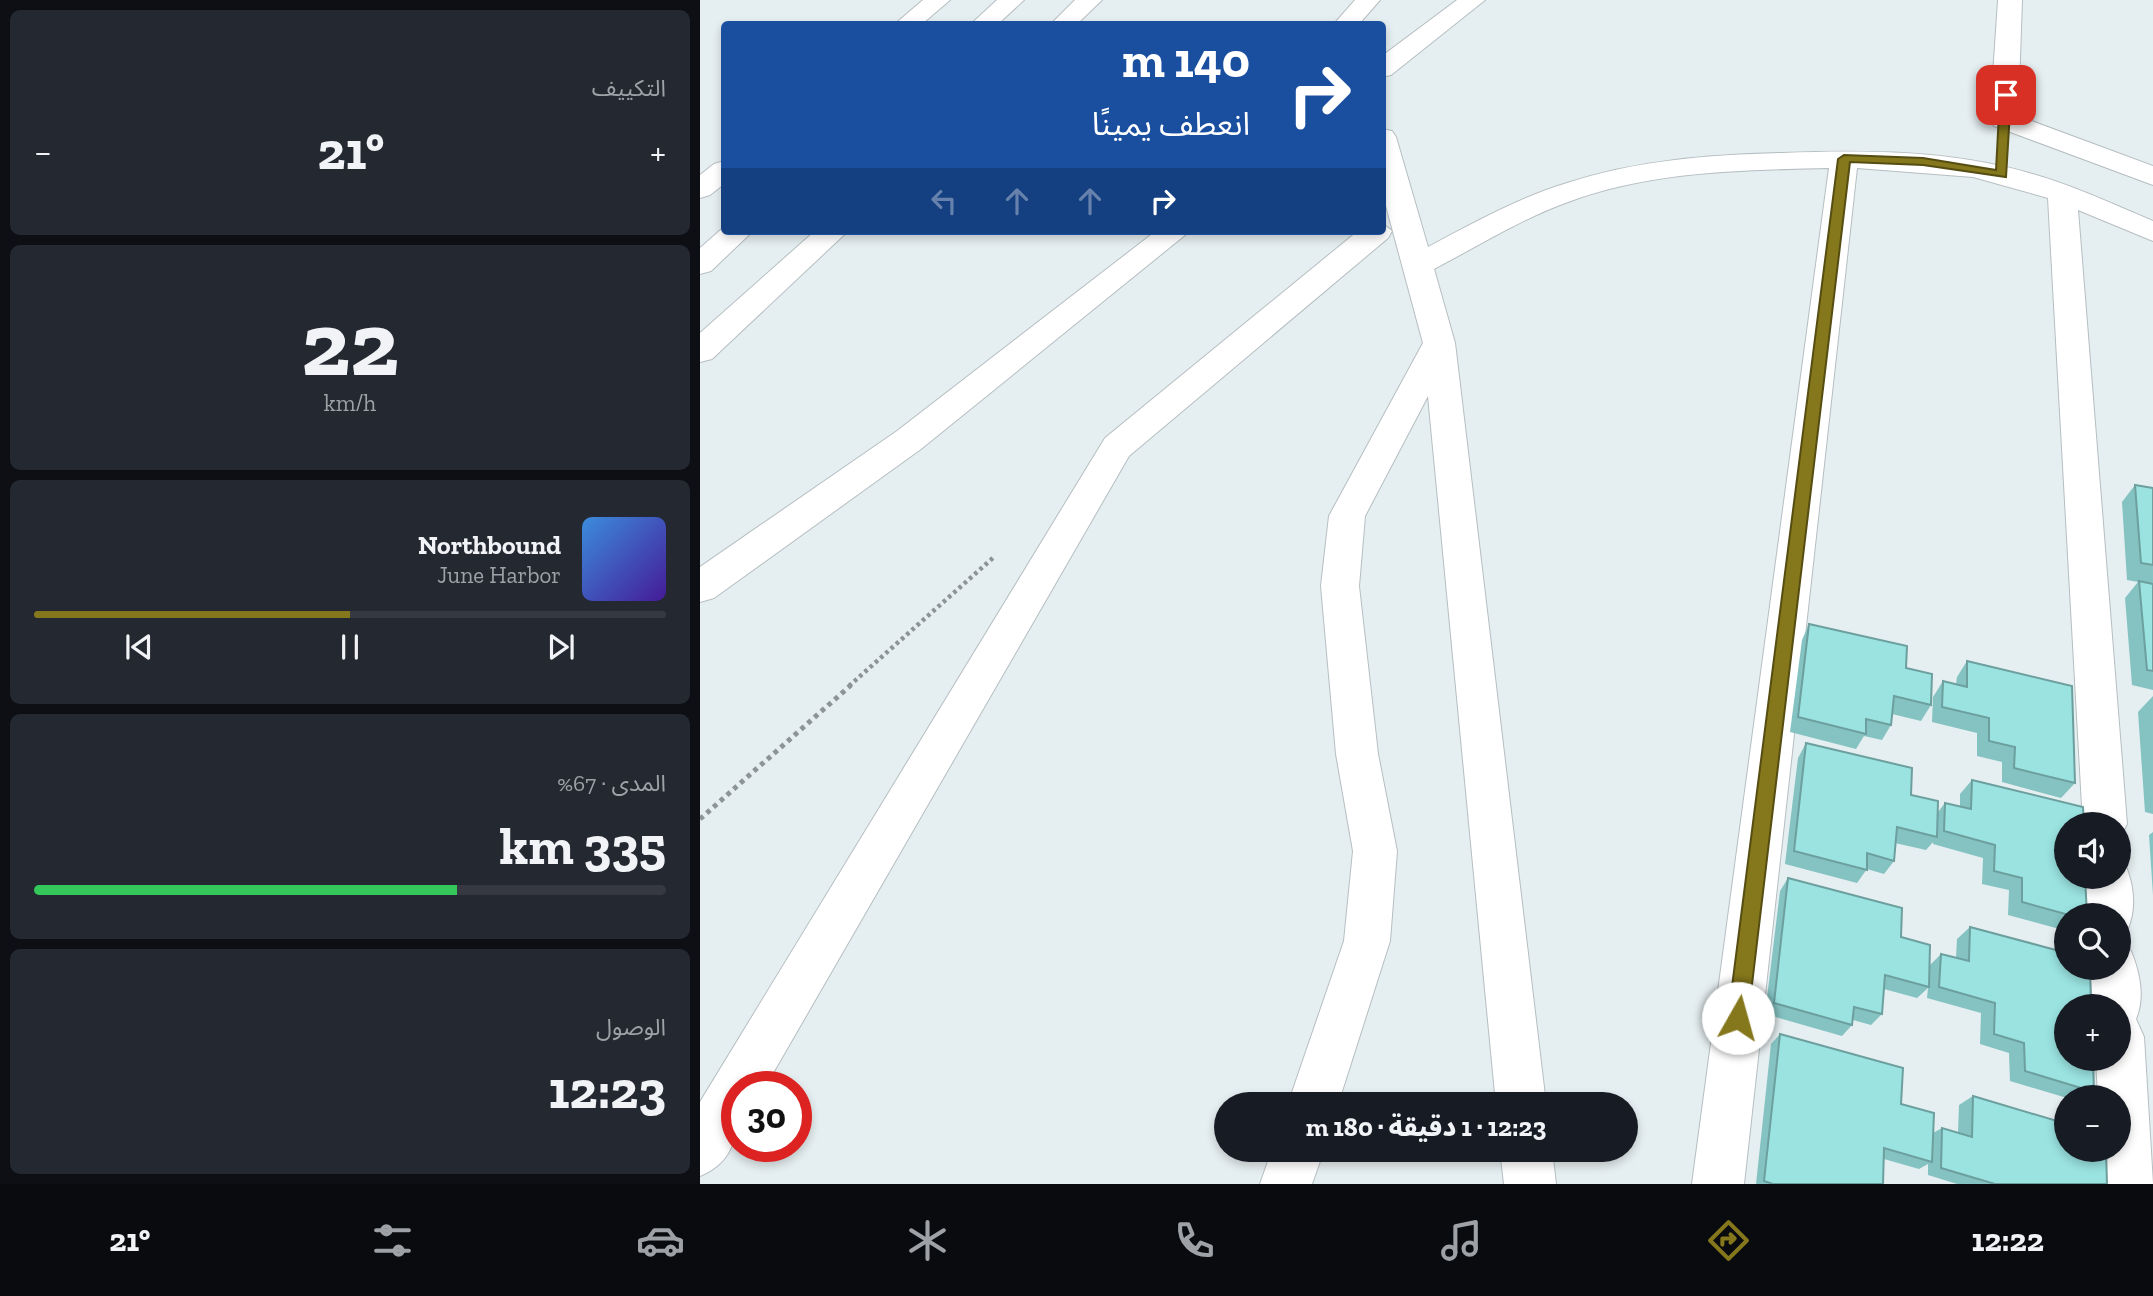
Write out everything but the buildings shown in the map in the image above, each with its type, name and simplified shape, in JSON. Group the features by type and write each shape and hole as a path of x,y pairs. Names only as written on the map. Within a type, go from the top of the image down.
{"street":[{"path":"911,21 937,0"},
{"path":"987,21 1012,0"},
{"path":"1066,21 1090,0"},
{"path":"1349,21 1368,0"},
{"path":"1386,66 1473,0"},
{"path":"2002,174 2010,0"},
{"path":"2004,120 2153,176"},
{"path":"1718,1184 1844,159"},
{"path":"1418,265 1534,206 1577,188 1639,171 1741,162 1844,159 1923,161 2002,174 2153,232"},
{"path":"700,189 721,172"},
{"path":"1386,194 1388,222 1418,265 1439,343 1520,1092"},
{"path":"2062,195 2104,812"},
{"path":"700,264 733,235"},
{"path":"700,351 829,235"},
{"path":"700,587 909,440 1170,235"},
{"path":"746,1071 1117,447 1372,235"},
{"path":"1317,1092 1367,941 1374,851 1357,754 1340,586 1346,516 1439,343"},
{"path":"2121,1071 2129,1184"},
{"path":"700,1150 721,1114"},
{"path":"1286,1184 1294,1162"},
{"path":"1527,1162 1530,1184"}],"path":[{"path":"700,819 1002,549"}],"route":[{"path":"1738,1018 1844,159 1923,161 2002,174 2006,95"}]}
